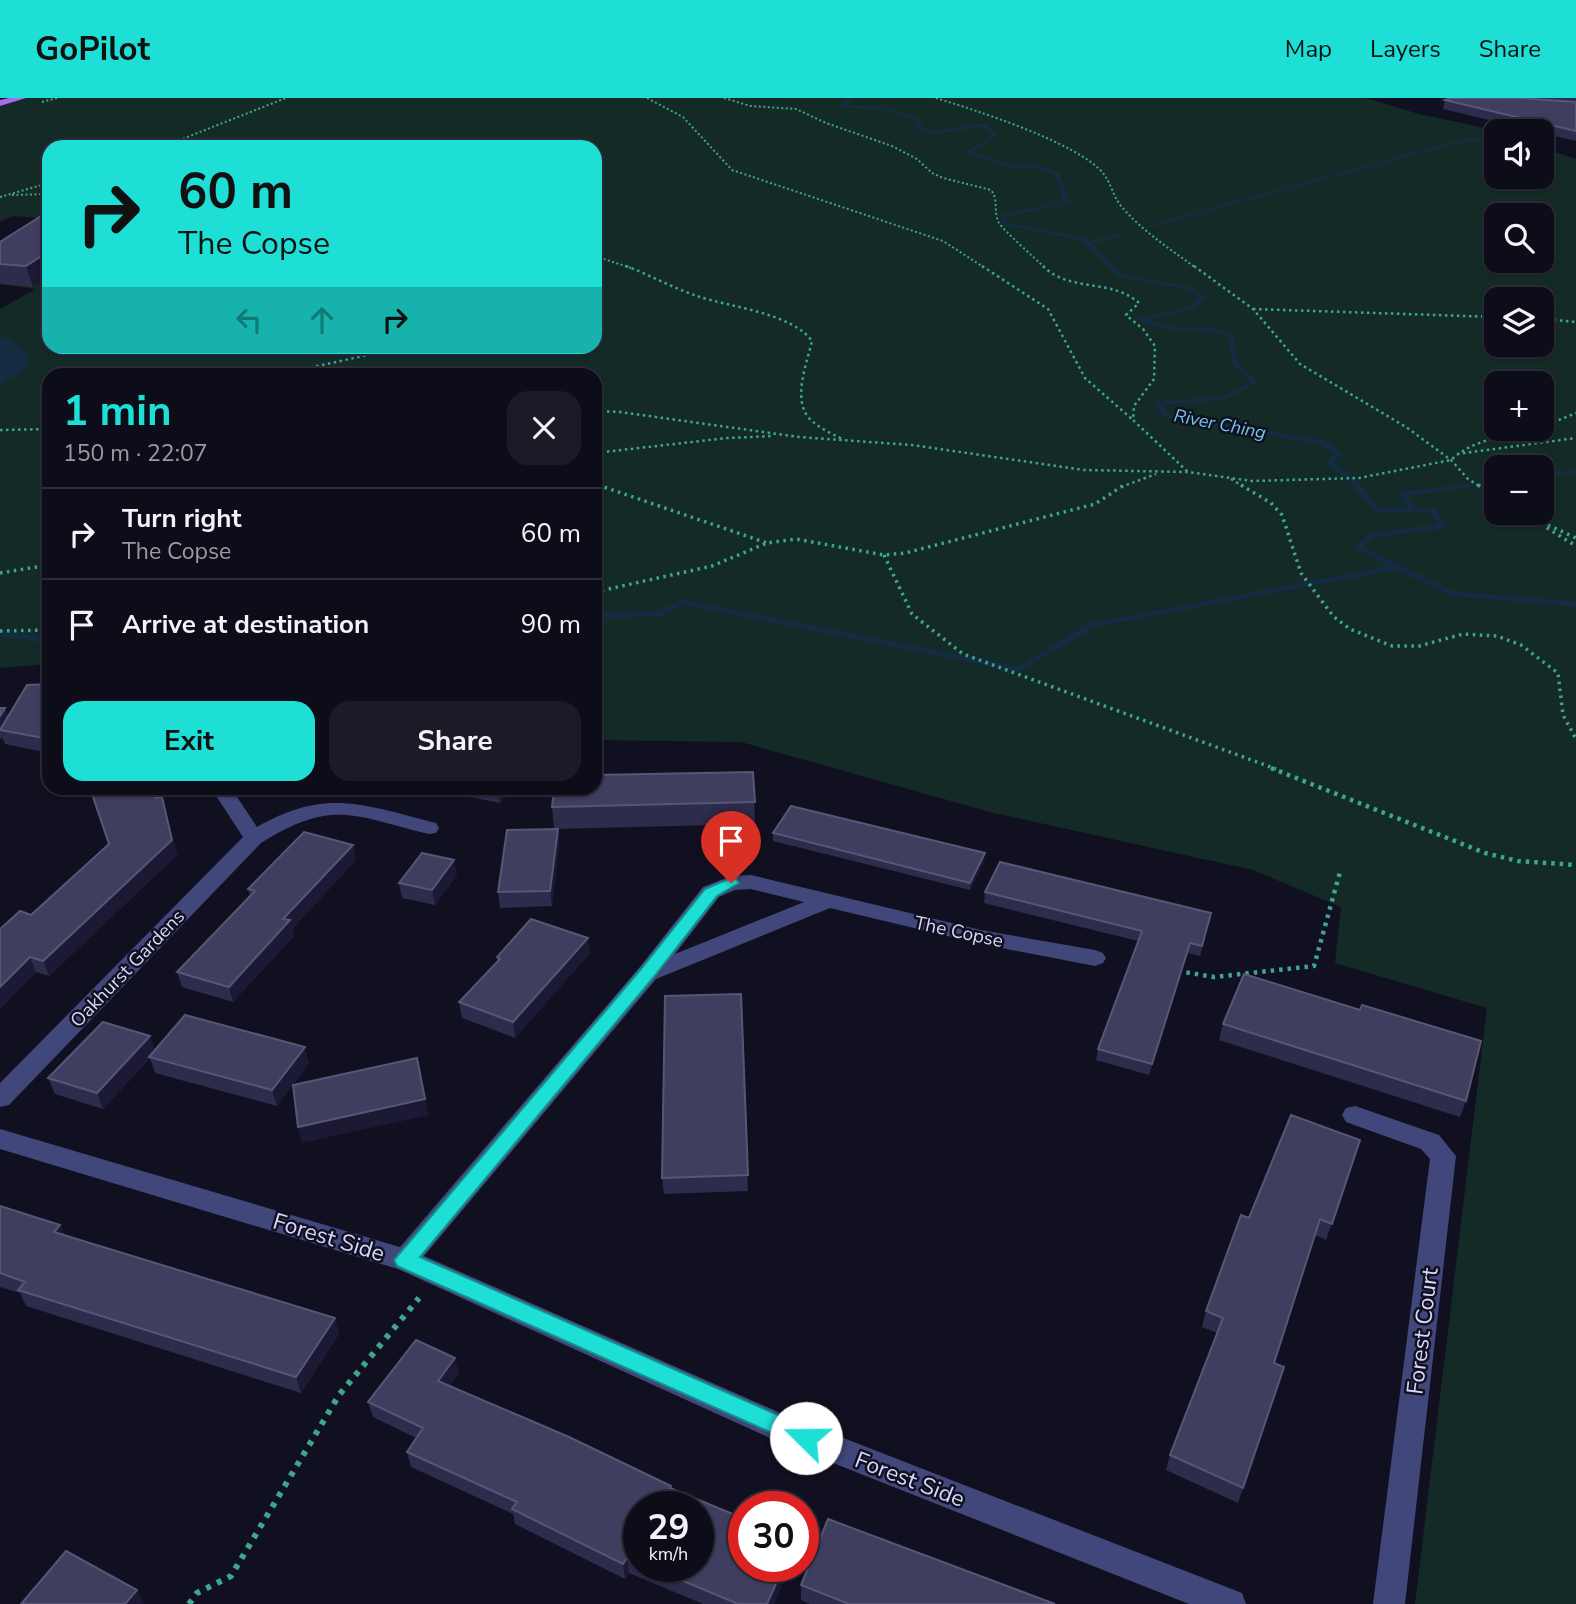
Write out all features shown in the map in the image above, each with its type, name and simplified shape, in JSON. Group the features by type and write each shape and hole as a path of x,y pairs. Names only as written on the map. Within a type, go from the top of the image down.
{"main road":[{"path":"0,103 21,98"}],"street":[{"path":"226,795 254,838"},
{"name":"Oakhurst Gardens","path":"0,1098 254,838 286,819 313,810 340,807 429,828"},
{"name":"The Copse","path":"405,1260 647,974 711,892 731,883 751,882 981,937 1095,958"},
{"name":"The Copse","path":"647,974 824,901"},
{"name":"Forest Court","path":"1355,1115 1430,1142 1443,1156 1389,1604"},
{"name":"Forest Side","path":"0,1139 405,1260 781,1428 1230,1604"}],"path":[{"path":"180,140 286,98"},
{"path":"647,98 683,117 732,170 943,241 1048,309 1085,378 1188,472"},
{"path":"724,98 750,106 796,109 826,123 892,146 917,159 932,173 943,178 991,190 996,196 995,219 1000,226 1056,278 1075,284 1115,289 1132,295 1139,303 1126,315 1143,329 1155,346 1154,379 1134,406 1133,421"},
{"path":"936,98 990,114 1083,156 1104,173 1119,205 1151,236 1253,309 1300,364 1406,427 1451,460 1468,479 1484,489"},
{"path":"2,196 42,185"},
{"path":"2,196 42,194"},
{"path":"602,258 657,278 694,295 788,322 807,334 812,341 803,377 804,411 812,421 846,440"},
{"path":"1253,309 1484,317"},
{"path":"1554,320 1576,322"},
{"path":"308,368 372,354"},
{"path":"602,411 799,437 912,445 1084,470 1188,472 1252,481 1359,478 1451,460 1484,440"},
{"path":"1554,422 1576,413"},
{"path":"0,430 42,429"},
{"path":"602,452 727,438 799,437"},
{"path":"1457,454 1576,438"},
{"path":"602,590 712,566 767,543 796,539 884,555 905,553 1095,504 1124,485 1155,474 1188,472"},
{"path":"1229,478 1271,503 1282,515 1301,573 1333,616 1350,629 1392,646 1419,646 1463,634 1497,636 1521,645 1558,674 1563,715 1576,739"},
{"path":"602,486 767,543"},
{"path":"1544,525 1576,545"},
{"path":"1549,525 1576,538"},
{"path":"884,555 912,614 963,653 1270,767 1485,853 1518,861 1576,865"},
{"path":"0,573 42,566"},
{"path":"0,631 42,630"},
{"path":"1174,971 1214,977 1314,966 1340,872"},
{"path":"189,1604 197,1593 231,1576 339,1395 408,1311"}],"green space":[{"path":"24,98 1366,98 1419,114 1484,128 1484,189 1554,189 1554,152 1576,159 1576,1604 1415,1604 1487,1008 1335,963 1341,907 1253,870 990,812 741,742 602,740 602,368 42,368 42,665 0,668 0,309 36,289 0,284 0,254 42,230 42,354 602,354 602,140 42,140 42,218 13,216 0,222 0,104"}],"water":[{"path":"0,337 11,340 30,356 22,371 0,385"}],"building":[{"path":"1519,98 1576,102 1576,131 1554,126 1554,119 1525,119 1445,100"},
{"path":"42,215 42,256 26,266 0,264 0,242"},
{"path":"42,684 42,738 0,730 27,685"},
{"path":"753,772 755,802 552,807 553,795 602,795 602,775"},
{"path":"92,795 162,797 172,840 43,961 30,957 0,987 0,929 20,911 31,915 109,844"},
{"path":"791,806 985,853 970,883 773,833"},
{"path":"558,829 550,891 498,892 507,830"},
{"path":"304,832 353,845 283,919 290,920 229,987 177,972 255,891 248,889"},
{"path":"422,853 454,860 432,890 399,883"},
{"path":"1000,862 1211,913 1202,946 1190,943 1152,1064 1098,1049 1142,931 985,892"},
{"path":"531,919 588,938 513,1022 459,1002 500,959 497,957"},
{"path":"1244,974 1360,1010 1362,1005 1481,1041 1466,1101 1223,1024"},
{"path":"741,994 748,1175 662,1178 665,996"},
{"path":"185,1015 305,1047 272,1090 149,1057"},
{"path":"103,1022 150,1036 97,1093 48,1078"},
{"path":"417,1058 425,1099 298,1127 293,1085"},
{"path":"1291,1115 1360,1140 1332,1224 1320,1219 1274,1363 1284,1367 1243,1488 1170,1455 1223,1318 1206,1311 1241,1215 1249,1218"},
{"path":"0,1206 60,1225 54,1232 335,1318 296,1377 18,1290 25,1282 0,1273"},
{"path":"416,1340 455,1358 438,1381 569,1437 677,1491 623,1491 623,1564 512,1509 517,1502 407,1452 423,1428 368,1402"},
{"path":"714,1506 728,1512 728,1582 777,1582 767,1604 738,1604 686,1582 714,1582"},
{"path":"828,1519 1055,1604 849,1604 801,1585 802,1582 819,1582 819,1541"},
{"path":"66,1551 137,1590 125,1604 21,1604"}],"waterway":[{"name":"River Ching","path":"851,98 842,106 888,109 917,120 922,131 938,132 983,124 995,136 968,152 1014,167 1036,166 1057,174 1067,202 1003,216 1005,224 1085,240 1088,243"},
{"path":"1148,226 1450,144 1484,138"},
{"path":"1088,243 1120,234"},
{"name":"River Ching","path":"1088,243 1121,276 1189,288 1203,298 1190,308 1139,319 1172,329 1208,329 1231,334 1235,364 1255,382 1224,398 1158,403 1167,416 1324,443 1338,454 1330,464 1349,476 1378,510 1432,510 1443,526 1371,536 1358,548 1452,593 1576,604"},
{"path":"1554,474 1576,471"},
{"path":"1412,509 1403,494 1470,485"},
{"path":"602,616 664,613 681,602 1019,669 1092,625 1397,567"},
{"path":"0,633 42,640"}],"route":[{"path":"731,883 711,892 647,974 405,1260 806,1438"}]}
